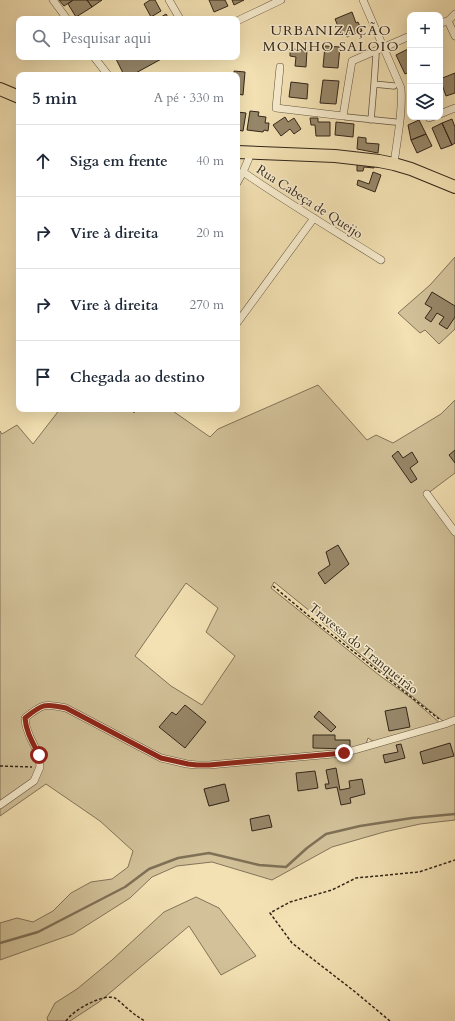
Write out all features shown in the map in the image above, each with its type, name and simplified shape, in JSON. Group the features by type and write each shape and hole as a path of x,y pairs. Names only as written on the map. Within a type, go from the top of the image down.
{"main road":[{"path":"0,89 16,96"},
{"path":"243,152 335,156 378,161 411,169 455,187"}],"street":[{"path":"53,0 65,16"},
{"path":"169,0 178,16"},
{"path":"240,20 281,0"},
{"path":"363,0 401,88 402,96 400,119 394,164"},
{"path":"443,22 448,21 455,14"},
{"path":"448,21 455,36"},
{"path":"280,67 276,108 343,116 352,61 407,37"},
{"path":"371,120 376,55"},
{"path":"96,60 106,72"},
{"path":"374,84 394,86"},
{"path":"443,113 455,108"},
{"path":"346,117 395,122"},
{"name":"Rua Cabeça de Queijo","path":"243,152 249,158 243,172 286,201 381,260"},
{"path":"240,178 243,172"},
{"path":"240,319 314,218"},
{"path":"427,494 455,532"},
{"path":"0,805 34,781 40,767 39,755 30,738 25,718 36,708 45,705 66,708 161,758 197,765 344,753 455,720"}],"path":[{"name":"Travessa do Tranqueirão","path":"273,586 445,724"},
{"path":"0,766 40,767"},
{"path":"390,1021 292,943 270,913 290,902 332,890 356,878 419,872 455,860"},
{"path":"66,1021 78,1010 104,998 114,998 133,1014 145,1021"}],"shaded area":[{"path":"455,257 455,329 439,344 425,330 420,333 398,313 430,285"},
{"path":"318,385 367,440 376,435 393,443 441,414 455,400 455,473 427,494 455,535 455,718 444,722 345,642 322,622 324,618 320,615 316,616 274,582 271,588 379,675 411,698 440,723 374,742 368,738 366,744 350,749 195,764 161,758 53,704 24,718 38,756 39,767 34,781 0,805 0,431 2,434 17,425 33,444 58,412 174,412 210,437 218,429","holes":["186,583 218,608 206,632 235,656 202,705 171,686 135,656"]},
{"path":"53,706 188,767 311,759 455,722 455,820 420,824 384,832 332,847 272,880 212,862 177,866 152,877 130,898 73,934 0,960 0,923 17,918 33,922 53,911 71,893 91,882 112,879 128,867 133,851 100,821 46,784 0,816 0,806 34,782 41,767 26,718 31,714","holes":["224,784 229,801 209,806 204,789"]},
{"path":"196,897 219,908 256,956 221,975 189,926 99,1002 70,1021 48,1021 47,1018 55,1003 77,989 112,960 164,912"}],"building":[{"path":"59,0 73,0 64,6"},
{"path":"73,0 87,0 92,7 75,16 68,4"},
{"path":"87,0 102,0 92,7"},
{"path":"150,0 155,0 161,11 150,16 144,4"},
{"path":"209,0 225,0 228,6 214,12"},
{"path":"232,0 244,0 234,5"},
{"path":"352,12 356,23 358,22 362,31 347,37 346,34 342,36 335,19"},
{"path":"325,46 340,47 338,68 323,67"},
{"path":"290,49 307,50 306,67 295,66 296,57 290,56"},
{"path":"407,50 407,73 405,74 396,55"},
{"path":"116,60 160,60 138,72 122,72"},
{"path":"234,71 245,72 243,95 240,94 240,72"},
{"path":"455,73 455,93 446,96 443,88 443,78"},
{"path":"323,80 339,81 336,104 320,103"},
{"path":"291,82 308,84 307,99 289,97"},
{"path":"250,111 259,112 258,116 266,117 265,123 269,123 268,131 264,130 263,132 247,130"},
{"path":"240,112 246,113 243,131 240,130"},
{"path":"285,117 288,122 294,118 301,129 294,134 290,129 281,136 273,125"},
{"path":"310,118 318,118 318,122 330,122 330,136 316,136 315,125 311,125"},
{"path":"452,119 455,127 455,143 452,145 442,123"},
{"path":"419,120 426,134 411,140 408,125"},
{"path":"336,122 354,124 353,137 335,135"},
{"path":"442,123 452,145 441,149 432,128"},
{"path":"426,134 432,146 417,153 411,140"},
{"path":"358,137 366,138 366,143 379,144 378,153 357,149"},
{"path":"357,161 374,164 374,168 364,167 363,171 357,171"},
{"path":"373,172 381,175 375,192 357,185 358,180 369,184"},
{"path":"432,292 455,306 455,317 447,329 439,324 444,317 437,313 431,322 425,318 432,308 425,304"},
{"path":"455,450 455,463 449,455"},
{"path":"398,451 403,458 412,452 418,462 410,468 417,479 411,483 392,456"},
{"path":"338,545 349,564 325,584 318,573 330,565 326,552"},
{"path":"185,705 206,722 185,748 159,727 172,712 176,715"},
{"path":"406,707 410,727 389,731 385,711"},
{"path":"319,711 336,727 331,732 314,717"},
{"path":"313,735 335,735 335,740 350,740 350,749 313,748"},
{"path":"450,743 454,756 423,764 420,752"},
{"path":"401,744 405,758 385,763 383,755 398,752 396,745"},
{"path":"336,768 340,790 350,788 349,781 362,779 365,794 350,798 351,803 341,805 337,787 326,789 325,784 329,784 326,770"},
{"path":"315,771 318,788 298,791 296,773"},
{"path":"225,784 229,801 209,806 204,789"},
{"path":"269,815 272,827 252,831 250,819"}],"waterway":[{"path":"0,943 38,932 125,887 149,869 178,858 209,853 259,865 286,867 307,848 326,834 360,826 412,818 455,814"}],"district":[{"name":"URBANIZAÇÃO MOINHO SALOIO","path":"331,38"}],"route":[{"path":"39,755 30,738 25,718 36,708 45,705 66,708 161,758 188,764 209,765 344,753"}]}
